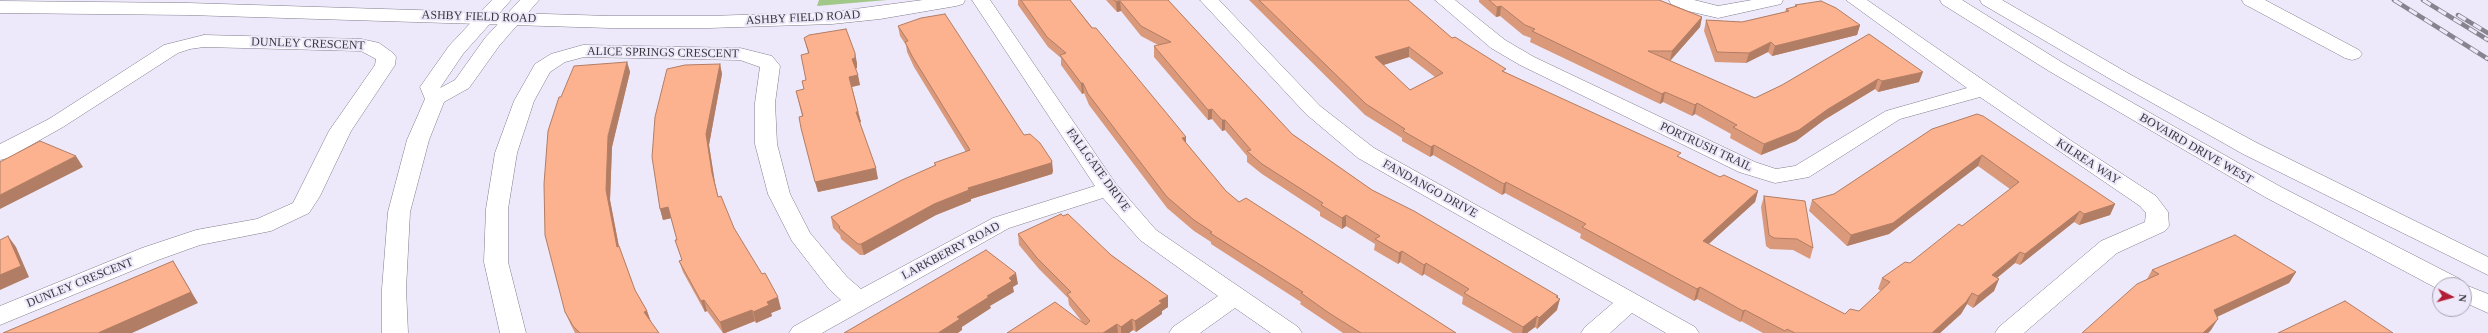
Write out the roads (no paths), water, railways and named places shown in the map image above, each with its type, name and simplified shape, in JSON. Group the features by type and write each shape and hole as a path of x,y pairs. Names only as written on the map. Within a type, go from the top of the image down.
{"street":[{"path":"0,5 5,0"},
{"path":"436,99 430,87 484,17 502,0"},
{"path":"396,333 394,289 399,212 418,140 436,99 462,84 492,42 530,0"},
{"name":"ASHBY FIELD ROAD","path":"0,5 662,22 791,20 880,13 956,0"},
{"name":"FALLGATE DRIVE","path":"981,0 1108,189 1148,235 1289,333"},
{"name":"FANDANGO DRIVE","path":"1209,0 1313,110 1366,153 1686,333"},
{"name":"PORTRUSH TRAIL","path":"1444,0 1498,44 1527,61 1747,167 1775,176 1801,172 1893,116 1982,90"},
{"path":"1678,0 1702,9 1718,12 1735,10 1774,0"},
{"name":"KILREA WAY","path":"1855,0 1982,90 2148,201 2157,212 2157,226 2110,247 2008,333"},
{"name":"BOVAIRD DRIVE WEST","path":"1949,0 2056,67 2172,135 2273,192 2436,277"},
{"path":"2251,0 2352,54"},
{"name":"BOVAIRD DRIVE WEST","path":"1993,2 2124,79 2245,145 2488,267"},
{"name":"DUNLEY CRESCENT","path":"0,153 56,123 171,49 186,44 204,41 361,45 372,47 386,57 386,65 340,131 309,196 301,208 263,226 196,238 150,254 0,316"},
{"name":"ALICE SPRINGS CRESCENT","path":"513,333 496,262 497,209 506,153 524,101 539,73 549,63 558,58 583,51 740,54 765,60 770,66 765,103 766,144 779,194 800,236 838,283 858,301"},
{"name":"LARKBERRY ROAD","path":"802,333 1001,223 1108,189"},
{"path":"1182,333 1235,296"},
{"path":"2472,296 2488,304"},
{"path":"1594,333 1630,301"}],"railway":[{"path":"2394,0 2488,59"},
{"path":"2423,0 2488,40"},
{"path":"2458,15 2488,33"}]}
